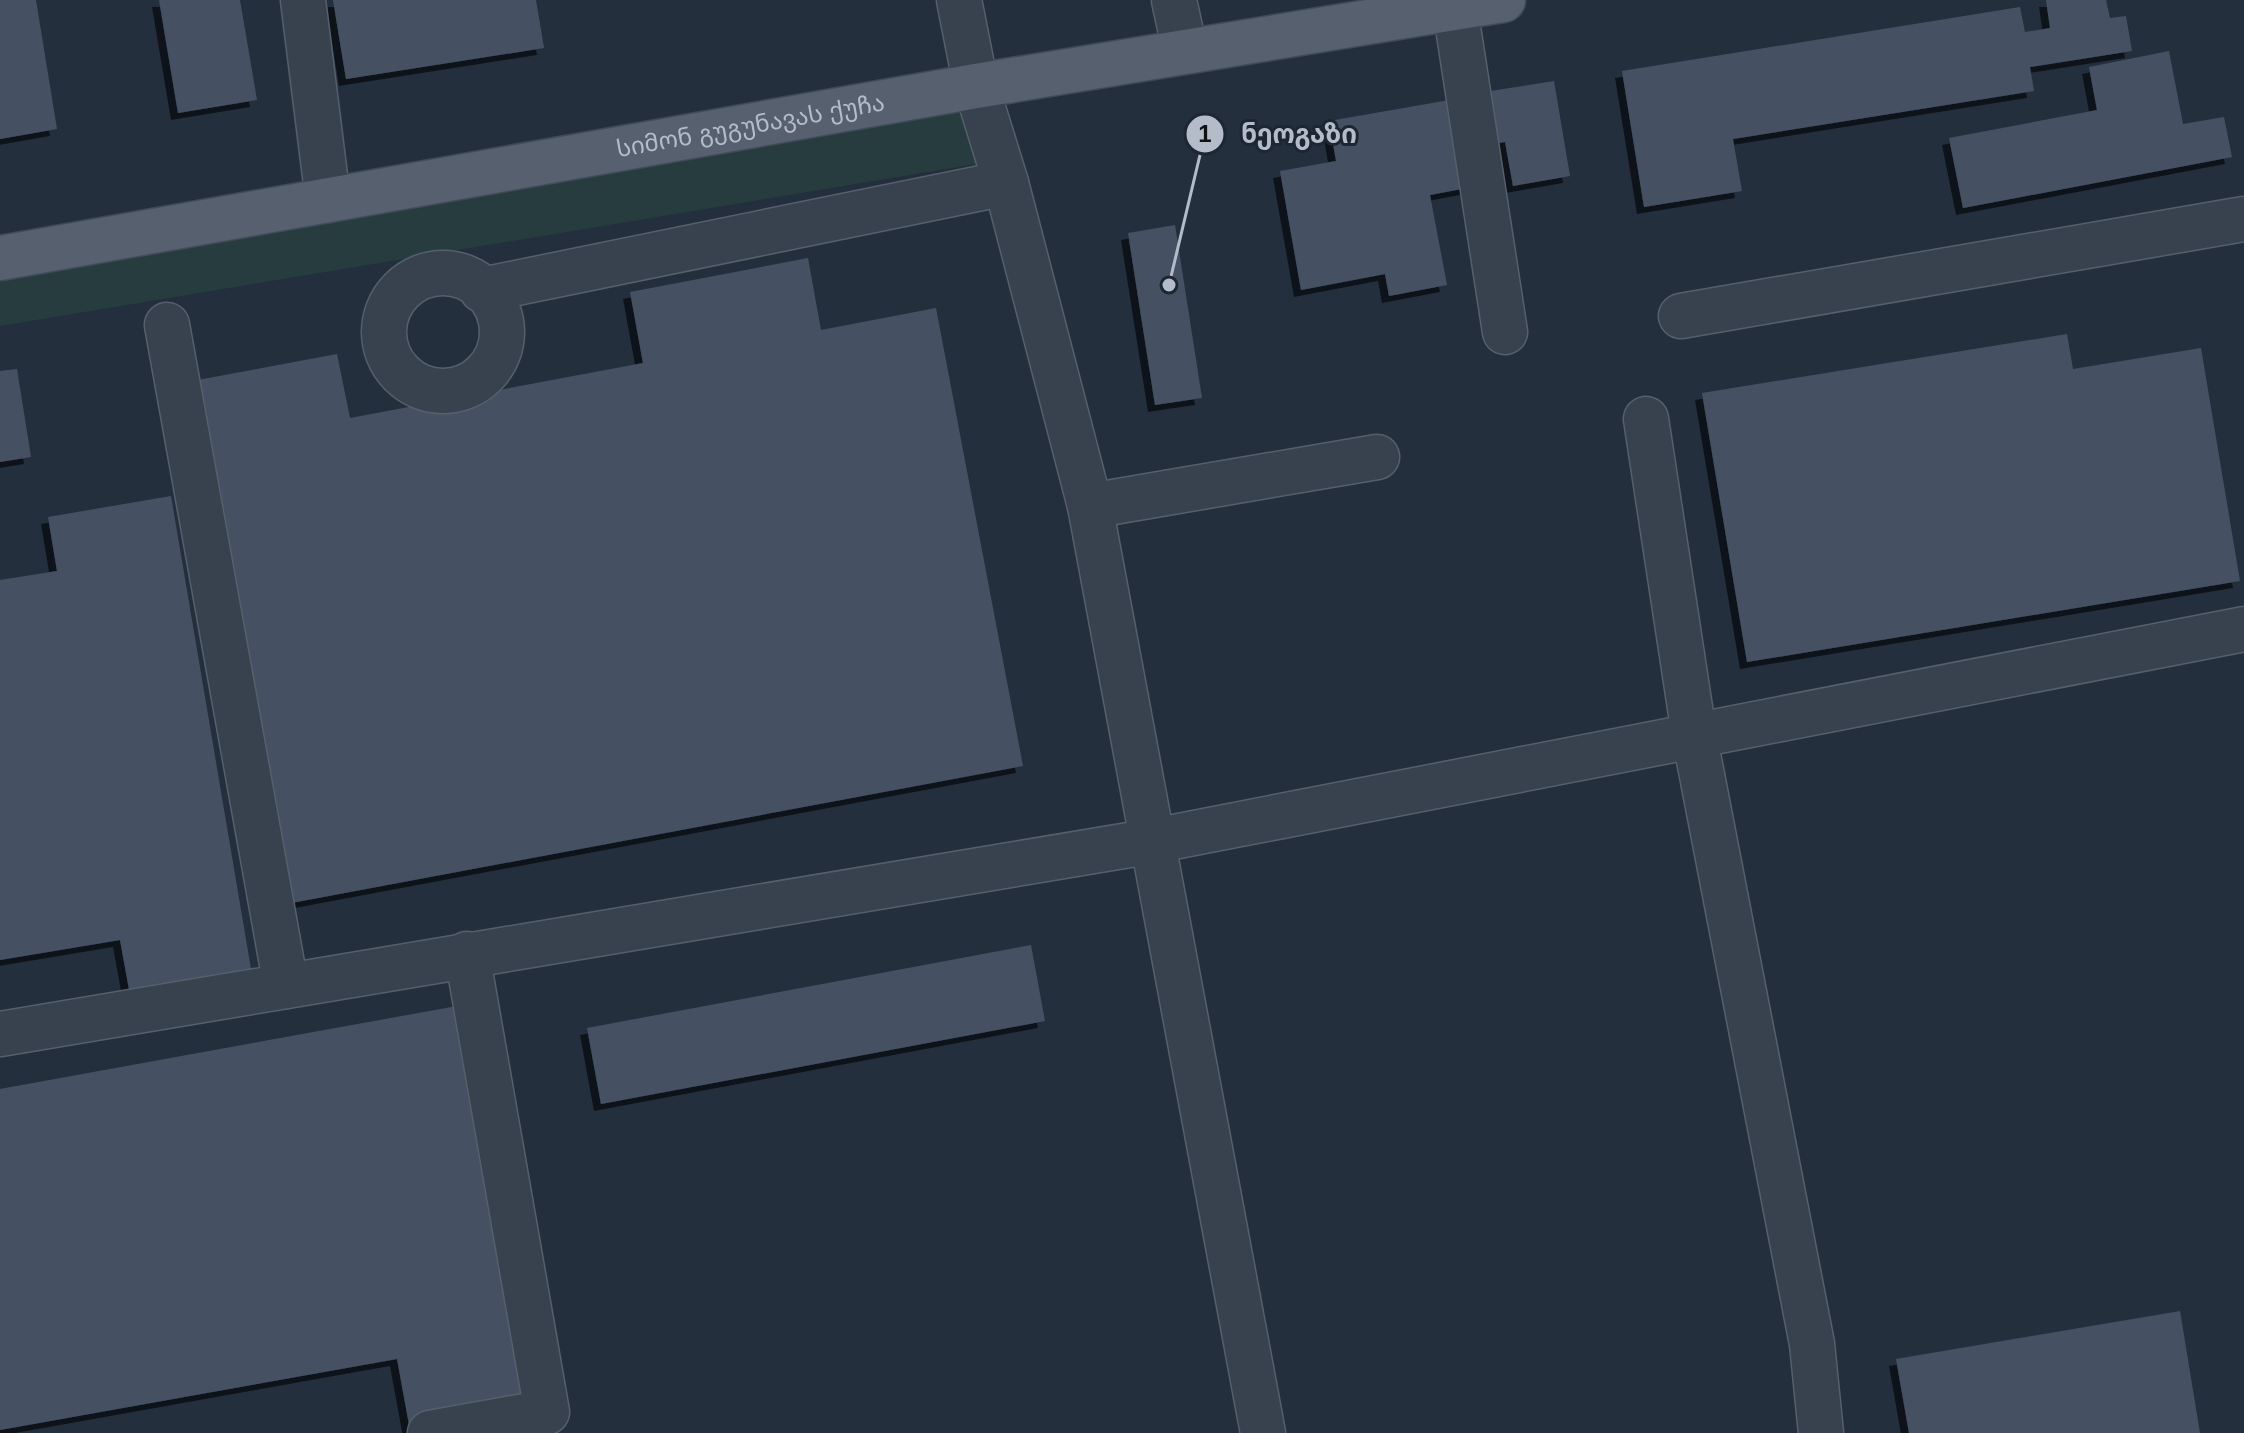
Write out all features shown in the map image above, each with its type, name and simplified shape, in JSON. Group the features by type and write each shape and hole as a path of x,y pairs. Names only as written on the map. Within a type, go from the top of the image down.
{"main road":[{"name":"სიმონ გუგუნავას ქუჩა","path":"0,258 1185,51 1399,8 1455,8 1503,0"}],"lane":[{"path":"303,0 328,200"},
{"path":"959,0 976,86 1006,183 1090,506 1263,1433"},
{"path":"1174,0 1185,51"},
{"path":"1455,8 1505,332"},
{"path":"482,290 1006,183"},
{"path":"1681,316 2244,219"},
{"path":"167,325 286,986"},
{"path":"1646,419 1694,734 1812,1344 1821,1433"},
{"path":"1090,506 1377,457"},
{"path":"0,1034 1153,841 2244,629"},
{"path":"430,1433 481,1428 547,1412 467,954"}],"green space":[{"path":"961,111 976,164 0,326 0,278"}],"building":[{"path":"0,0 36,0 57,129 0,139"},
{"path":"159,0 240,0 257,100 178,113"},
{"path":"333,0 536,0 544,48 346,79"},
{"path":"2046,0 2106,0 2110,18 2126,16 2132,51 2030,67 2034,91 1733,139 1742,191 1644,207 1622,71 2020,7 2025,32 2050,28"},
{"path":"2169,51 2183,124 2224,117 2232,157 1963,208 1949,138 2097,110 2089,67"},
{"path":"1554,81 1570,176 1513,186 1505,142 1492,144 1484,92"},
{"path":"1461,98 1477,186 1430,195 1447,285 1389,296 1385,274 1301,290 1280,171 1336,161 1329,121"},
{"path":"1175,225 1202,398 1155,405 1128,233"},
{"path":"808,258 821,330 936,308 1023,766 286,904 187,382 337,354 350,418 643,363 630,292"},
{"path":"2067,334 2073,369 2201,348 2240,581 1747,662 1702,393"},
{"path":"17,369 31,457 0,462 0,371"},
{"path":"171,496 252,975 130,995 120,940 0,960 0,580 57,571 48,517"},
{"path":"1031,945 1045,1021 601,1104 587,1028"},
{"path":"468,1004 541,1406 410,1430 397,1359 0,1430 0,1089"},
{"path":"2180,1311 2200,1433 1909,1433 1896,1359"}],"place":[{"name":"ნეოგაზი","path":"1169,285"}]}
